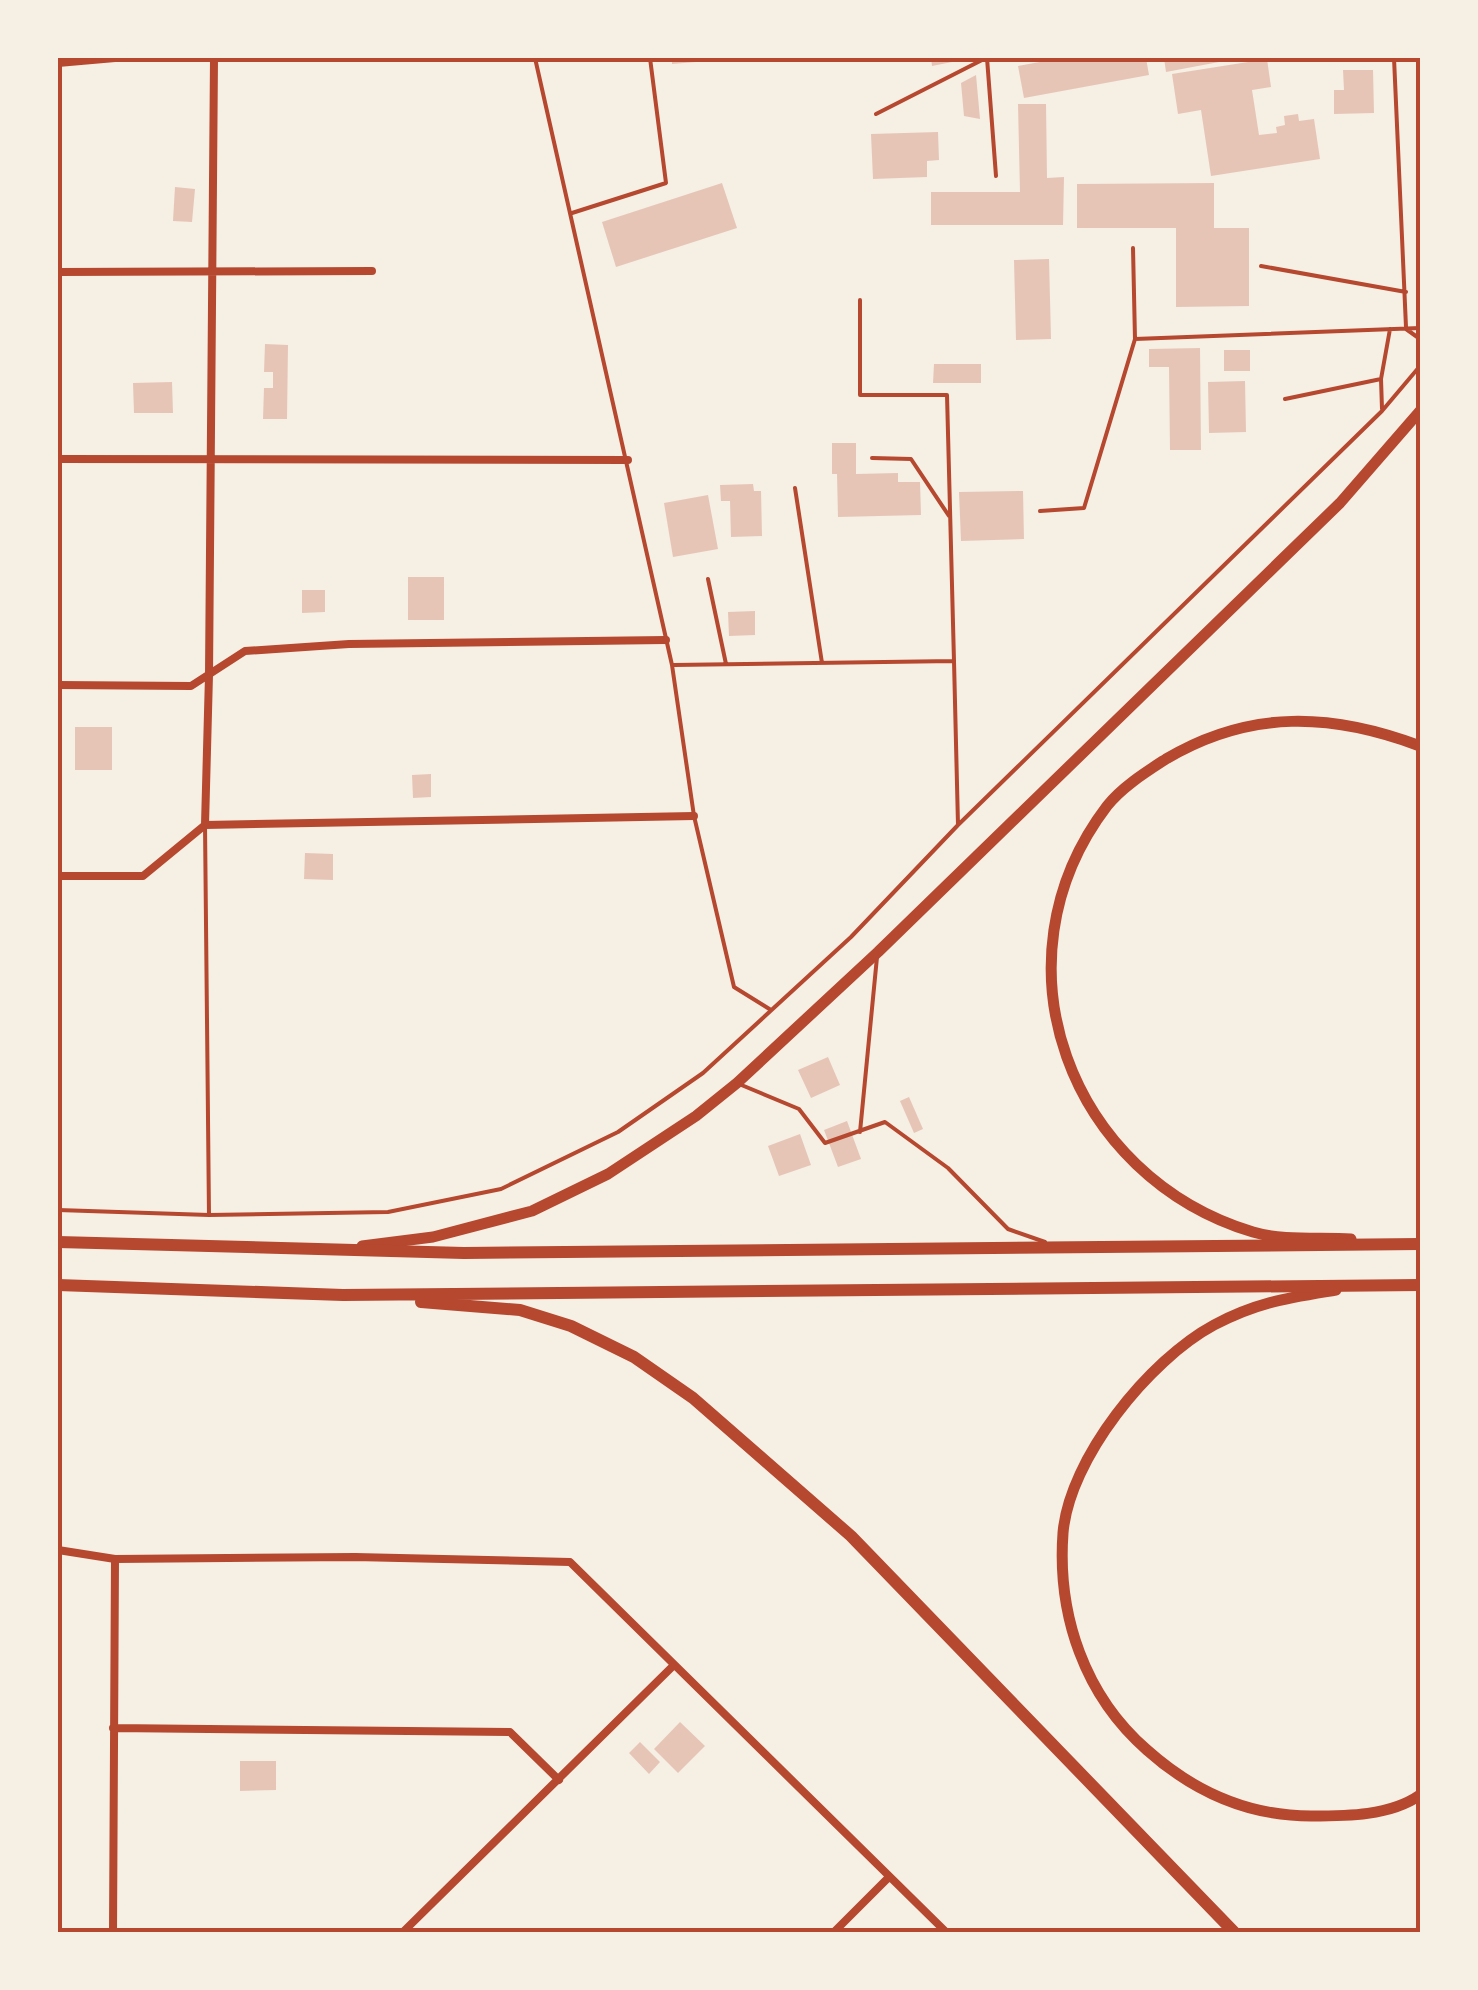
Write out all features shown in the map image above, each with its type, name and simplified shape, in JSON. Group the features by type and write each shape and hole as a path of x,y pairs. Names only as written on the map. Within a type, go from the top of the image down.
{"highway":[{"path":"58,1242 464,1253 1420,1244"},
{"path":"58,1285 344,1295 1420,1286"},
{"path":"344,1295 520,1310 571,1326 634,1357 693,1398 851,1536 1234,1932"}],"main road":[{"path":"323,1250 433,1238 532,1211 608,1174 696,1116 737,1084 878,952 1340,503 1420,410"},
{"path":"1420,746 1375,729 1328,721 1280,721 1232,730 1187,747 1146,772 1109,804 1085,840 1067,881 1052,968 1055,1012 1082,1096 1106,1134 1170,1194 1218,1220 1258,1234 1420,1244"},
{"path":"1358,1286 1261,1303 1210,1327 1156,1367 1112,1418 1082,1471 1063,1530 1063,1589 1075,1646 1102,1699 1133,1738 1177,1777 1230,1804 1286,1816 1350,1816 1408,1804 1420,1795"}],"street":[{"path":"58,63 116,58"},
{"path":"204,826 212,459 214,58"},
{"path":"58,272 372,271"},
{"path":"58,459 628,460"},
{"path":"58,685 191,686 245,651 349,644 666,640"},
{"path":"58,876 143,876 204,826 694,816"},
{"path":"58,1550 115,1559 355,1557 570,1562 946,1932"},
{"path":"112,1932 115,1559"},
{"path":"403,1932 674,1666"},
{"path":"113,1728 510,1732 558,1780"},
{"path":"834,1932 888,1878"}],"lane":[{"path":"535,58 672,664 694,816 734,987 771,1010"},
{"path":"571,214 666,183 650,58"},
{"path":"876,114 986,58 996,176"},
{"path":"1394,58 1406,329"},
{"path":"1040,511 1084,508 1135,339 1133,248"},
{"path":"1261,266 1406,292"},
{"path":"860,300 860,395 947,396 958,825"},
{"path":"1135,339 1420,328"},
{"path":"1406,329 1420,340"},
{"path":"1382,411 1381,379 1390,330"},
{"path":"58,1210 209,1216 388,1212 501,1189 618,1132 703,1073 850,937 958,825 1382,411 1420,366"},
{"path":"1285,399 1381,379"},
{"path":"872,458 911,459 950,516"},
{"path":"795,488 822,662"},
{"path":"708,579 726,664"},
{"path":"672,664 954,660"},
{"path":"204,826 209,1216"},
{"path":"860,1132 878,952"},
{"path":"737,1084 799,1109 824,1144 885,1122 948,1168 1008,1229 1026,1238 1069,1247"}],"building":[{"path":"672,58 708,58 708,61 672,64"},
{"path":"931,58 967,58 967,59 932,66"},
{"path":"1061,58 1146,58 1149,75 1024,98 1018,66"},
{"path":"1164,58 1235,58 1235,59 1166,72"},
{"path":"1267,59 1271,87 1252,90 1259,135 1277,133 1276,127 1285,125 1284,116 1298,114 1299,121 1314,119 1320,159 1211,176 1201,110 1178,114 1172,74"},
{"path":"1343,70 1373,70 1374,113 1334,114 1334,90 1344,90"},
{"path":"976,75 980,119 964,116 961,83"},
{"path":"1018,104 1046,104 1047,178 1064,177 1063,225 931,225 931,192 1020,192"},
{"path":"938,132 939,160 927,161 927,177 873,179 871,134"},
{"path":"722,183 737,228 616,267 602,222"},
{"path":"1214,183 1214,228 1249,228 1249,306 1176,307 1176,228 1077,228 1077,184"},
{"path":"175,187 195,189 192,222 173,221"},
{"path":"1049,259 1051,339 1016,340 1014,260"},
{"path":"265,344 288,345 287,419 263,419 264,388 273,388 273,372 264,372"},
{"path":"1200,348 1201,450 1170,450 1169,367 1149,367 1149,349"},
{"path":"1224,350 1250,350 1250,371 1224,371"},
{"path":"934,364 981,364 981,383 933,383"},
{"path":"1245,381 1246,432 1209,433 1208,382"},
{"path":"172,382 173,413 134,413 133,383"},
{"path":"832,443 856,443 856,474 898,473 898,482 920,482 921,515 838,517"},
{"path":"753,484 754,491 761,491 762,536 731,537 730,501 721,501 720,485"},
{"path":"1023,491 1024,539 961,541 959,492"},
{"path":"708,495 718,549 673,557 664,503"},
{"path":"408,577 444,577 444,620 408,620"},
{"path":"302,590 325,590 325,612 302,613"},
{"path":"755,611 755,635 729,636 728,612"},
{"path":"75,727 112,727 112,770 75,770"},
{"path":"431,774 431,797 413,798 412,775"},
{"path":"305,853 333,854 333,880 304,879"},
{"path":"828,1057 840,1085 811,1098 798,1070"},
{"path":"909,1097 923,1129 914,1133 900,1101"},
{"path":"847,1121 861,1159 838,1167 824,1130"},
{"path":"800,1134 811,1165 779,1176 768,1146"},
{"path":"680,1722 705,1746 678,1773 654,1749"},
{"path":"640,1742 660,1762 649,1774 629,1753"},
{"path":"240,1761 276,1761 276,1790 240,1791"}]}
